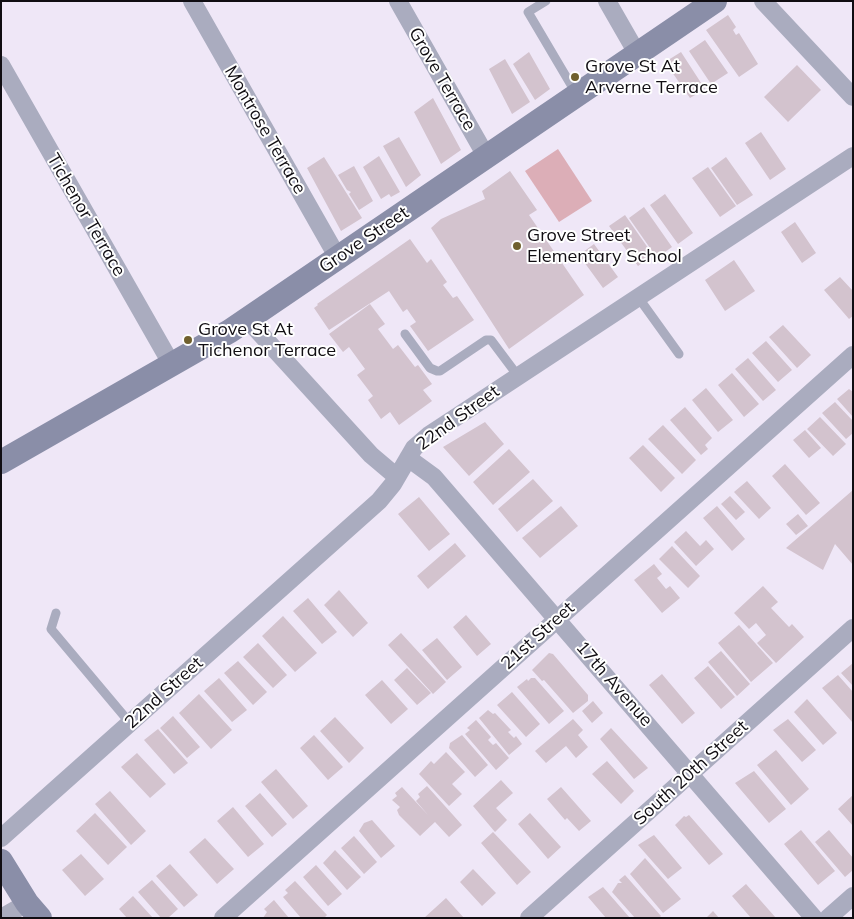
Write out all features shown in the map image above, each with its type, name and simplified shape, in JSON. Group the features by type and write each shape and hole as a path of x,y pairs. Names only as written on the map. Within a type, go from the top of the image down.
{"main road":[{"name":"Grove Street","path":"1,462 172,365 247,319 715,1"},
{"path":"1,861 34,910"}],"street":[{"name":"Montrose Terrace","path":"192,1 338,258"},
{"name":"Grove Terrace","path":"398,1 486,156"},
{"path":"607,1 638,55"},
{"path":"762,1 853,97"},
{"name":"Tichenor Terrace","path":"1,64 172,365"},
{"name":"22nd Street","path":"1,838 379,501 397,477 408,458 429,434 853,156"},
{"path":"247,319 371,455 397,477"},
{"name":"21st Street","path":"223,918 853,355"},
{"name":"17th Avenue","path":"408,458 434,477 558,618 814,918"},
{"name":"South 20th Street","path":"529,918 853,628"},
{"path":"828,918 853,896"},
{"path":"1,918 34,910"}],"lane":[{"path":"546,1 528,12 577,95"},
{"path":"638,297 679,354"},
{"path":"405,334 430,368 440,371 488,339 518,376"},
{"path":"56,613 51,630 130,723"}],"shaded area":[{"path":"558,149 592,201 559,222 525,171"}],"building":[{"path":"728,15 736,27 733,30 736,35 739,33 758,64 739,77 706,30"},
{"path":"705,40 728,73 711,84 689,51"},
{"path":"529,52 550,89 535,100 513,64"},
{"path":"681,52 705,89 690,98 665,62"},
{"path":"505,59 530,102 512,114 489,69"},
{"path":"797,65 821,90 788,122 764,97"},
{"path":"433,98 461,150 441,164 414,112"},
{"path":"761,132 786,169 770,180 745,143"},
{"path":"399,137 421,175 406,187 383,146"},
{"path":"379,156 400,192 391,197 389,194 381,199 363,167"},
{"path":"324,157 362,218 341,231 307,168"},
{"path":"726,157 753,195 737,205 711,168"},
{"path":"354,166 373,201 359,210 349,194 351,192 347,190 338,175"},
{"path":"708,167 736,206 720,217 692,178"},
{"path":"510,171 537,210 529,215 584,295 509,349 431,228 441,219 485,199 482,191"},
{"path":"665,194 693,233 678,244 650,205"},
{"path":"644,207 672,247 657,258 629,218"},
{"path":"625,215 653,255 638,266 609,226"},
{"path":"795,222 816,253 802,263 781,232"},
{"path":"410,239 427,263 431,259 447,282 443,285 453,298 457,296 474,320 428,351 410,326 416,322 407,309 403,312 389,291 329,330 314,308 317,304"},
{"path":"594,244 618,277 603,288 579,255"},
{"path":"734,260 755,291 725,311 705,280"},
{"path":"840,277 853,291 853,316 849,319 824,290"},
{"path":"370,304 385,324 378,329 393,349 398,345 415,367 418,365 432,384 423,390 432,401 399,425 390,412 381,419 368,400 373,396 357,375 365,369 349,347 343,352 329,334"},
{"path":"783,325 811,355 797,368 769,337"},
{"path":"766,341 792,370 778,382 752,353"},
{"path":"748,358 776,390 763,401 735,369"},
{"path":"732,373 759,404 744,417 718,385"},
{"path":"706,388 733,420 718,432 692,400"},
{"path":"849,389 853,392 853,417 837,399"},
{"path":"835,402 853,421 853,433 846,439 822,413"},
{"path":"685,407 712,438 705,445 708,449 701,455 670,420"},
{"path":"820,417 846,444 833,456 807,429"},
{"path":"485,422 504,444 469,476 443,447"},
{"path":"663,425 696,460 682,474 648,439"},
{"path":"805,430 821,448 809,458 793,440"},
{"path":"643,445 675,478 661,492 629,458"},
{"path":"509,449 530,472 493,505 473,482"},
{"path":"785,464 820,503 806,515 772,476"},
{"path":"533,479 553,501 517,532 498,509"},
{"path":"747,481 771,508 759,519 734,492"},
{"path":"853,490 853,565 835,544 823,570 786,548"},
{"path":"730,496 745,512 736,520 721,504"},
{"path":"419,497 450,534 429,551 398,514"},
{"path":"561,506 578,526 540,558 522,538"},
{"path":"717,506 745,539 732,551 703,518"},
{"path":"798,514 808,526 796,535 786,524"},
{"path":"686,531 700,546 706,540 714,549 696,566 674,542"},
{"path":"455,543 466,556 428,589 417,576"},
{"path":"672,546 700,576 688,588 659,559"},
{"path":"654,564 662,574 657,578 666,589 670,586 680,598 662,613 634,580"},
{"path":"763,586 778,602 771,608 789,627 792,624 804,637 776,663 757,643 766,635 756,623 749,629 734,613"},
{"path":"339,590 368,623 353,637 324,605"},
{"path":"308,598 337,632 322,644 293,611"},
{"path":"466,615 491,644 477,656 453,627"},
{"path":"283,616 317,653 295,672 262,636"},
{"path":"739,625 773,663 751,682 718,643"},
{"path":"401,633 446,682 433,694 388,645"},
{"path":"437,638 462,667 447,680 422,650"},
{"path":"258,643 287,675 273,688 243,657"},
{"path":"721,651 750,684 737,696 708,662"},
{"path":"549,653 553,654 588,695 588,701 573,713 544,680 542,681 532,670"},
{"path":"238,661 267,692 253,705 224,673"},
{"path":"853,663 853,686 841,673"},
{"path":"708,666 735,697 721,709 694,678"},
{"path":"407,668 431,693 417,705 394,680"},
{"path":"662,674 695,713 682,724 649,685"},
{"path":"838,675 853,692 853,723 822,688"},
{"path":"219,678 247,710 232,722 204,691"},
{"path":"531,678 535,678 564,711 549,724 517,687"},
{"path":"382,680 408,709 391,724 365,695"},
{"path":"512,692 540,724 526,737 497,705"},
{"path":"199,694 232,730 211,749 179,713"},
{"path":"807,699 837,733 823,745 794,712"},
{"path":"593,701 603,713 592,723 582,711"},
{"path":"488,710 493,714 495,713 511,730 508,732 514,738 516,736 522,744 509,755 479,718"},
{"path":"173,716 200,747 187,758 160,728"},
{"path":"335,717 364,748 349,763 320,731"},
{"path":"573,719 583,730 578,735 588,747 576,758 566,746 546,763 535,751"},
{"path":"788,719 816,750 802,762 773,730"},
{"path":"476,720 491,737 488,740 493,745 496,743 509,758 496,770 465,734 470,730 467,728"},
{"path":"611,728 648,768 634,779 600,739"},
{"path":"158,729 188,763 174,774 144,740"},
{"path":"314,735 343,767 328,780 300,748"},
{"path":"462,735 488,765 475,777 449,748 450,743"},
{"path":"776,750 809,789 791,805 757,765"},
{"path":"446,752 465,772 452,784 462,794 449,806 419,774 431,761 434,764"},
{"path":"137,753 166,784 150,798 121,767"},
{"path":"607,761 634,791 621,804 592,774"},
{"path":"276,769 308,806 293,819 261,782"},
{"path":"754,771 786,809 769,823 735,783"},
{"path":"501,780 513,793 496,808 507,820 495,832 473,806"},
{"path":"427,786 462,825 449,837 435,822 420,836 399,815 397,810 400,807 392,800 397,796 395,793 402,787 428,815 416,801 420,797 418,794"},
{"path":"561,787 591,821 579,831 567,818 565,820 547,799"},
{"path":"110,791 146,831 131,845 95,804"},
{"path":"260,793 287,824 272,837 245,806"},
{"path":"853,795 853,826 838,809"},
{"path":"233,807 264,844 248,857 217,821"},
{"path":"95,813 127,847 108,865 76,831"},
{"path":"530,813 561,847 548,859 518,824"},
{"path":"689,815 723,854 709,865 675,825 684,816"},
{"path":"372,820 395,846 381,858 359,831 364,823"},
{"path":"801,830 835,871 818,885 784,844"},
{"path":"829,830 853,858 853,870 845,877 815,842"},
{"path":"493,832 531,872 517,885 481,843"},
{"path":"654,835 682,868 668,879 638,845"},
{"path":"354,836 377,862 364,874 341,848"},
{"path":"205,838 234,869 217,884 189,852"},
{"path":"335,850 361,877 347,890 323,863"},
{"path":"81,854 104,879 85,896 62,870"},
{"path":"645,858 681,899 663,913 630,874"},
{"path":"170,864 198,895 184,907 156,876"},
{"path":"316,865 342,894 328,906 303,877"},
{"path":"473,869 496,893 482,906 460,882"},
{"path":"625,875 661,916 659,918 635,918 612,892 618,883 622,883 619,880"},
{"path":"152,880 178,909 168,918 161,918 138,892"},
{"path":"295,881 327,915 324,918 301,918 283,897 288,893 285,890"},
{"path":"746,884 776,918 751,918 732,896"},
{"path":"603,887 630,918 606,918 588,897"},
{"path":"133,896 153,918 127,918 119,909"},
{"path":"446,898 464,918 424,918"},
{"path":"274,900 289,918 263,918 267,912 264,909"},
{"path":"713,911 719,918 706,918"}],"place":[{"name":"Grove St At Arverne Terrace","path":"575,77"},
{"name":"Grove Street Elementary School","path":"517,246"},
{"name":"Grove St At Tichenor Terrace","path":"188,340"}]}
